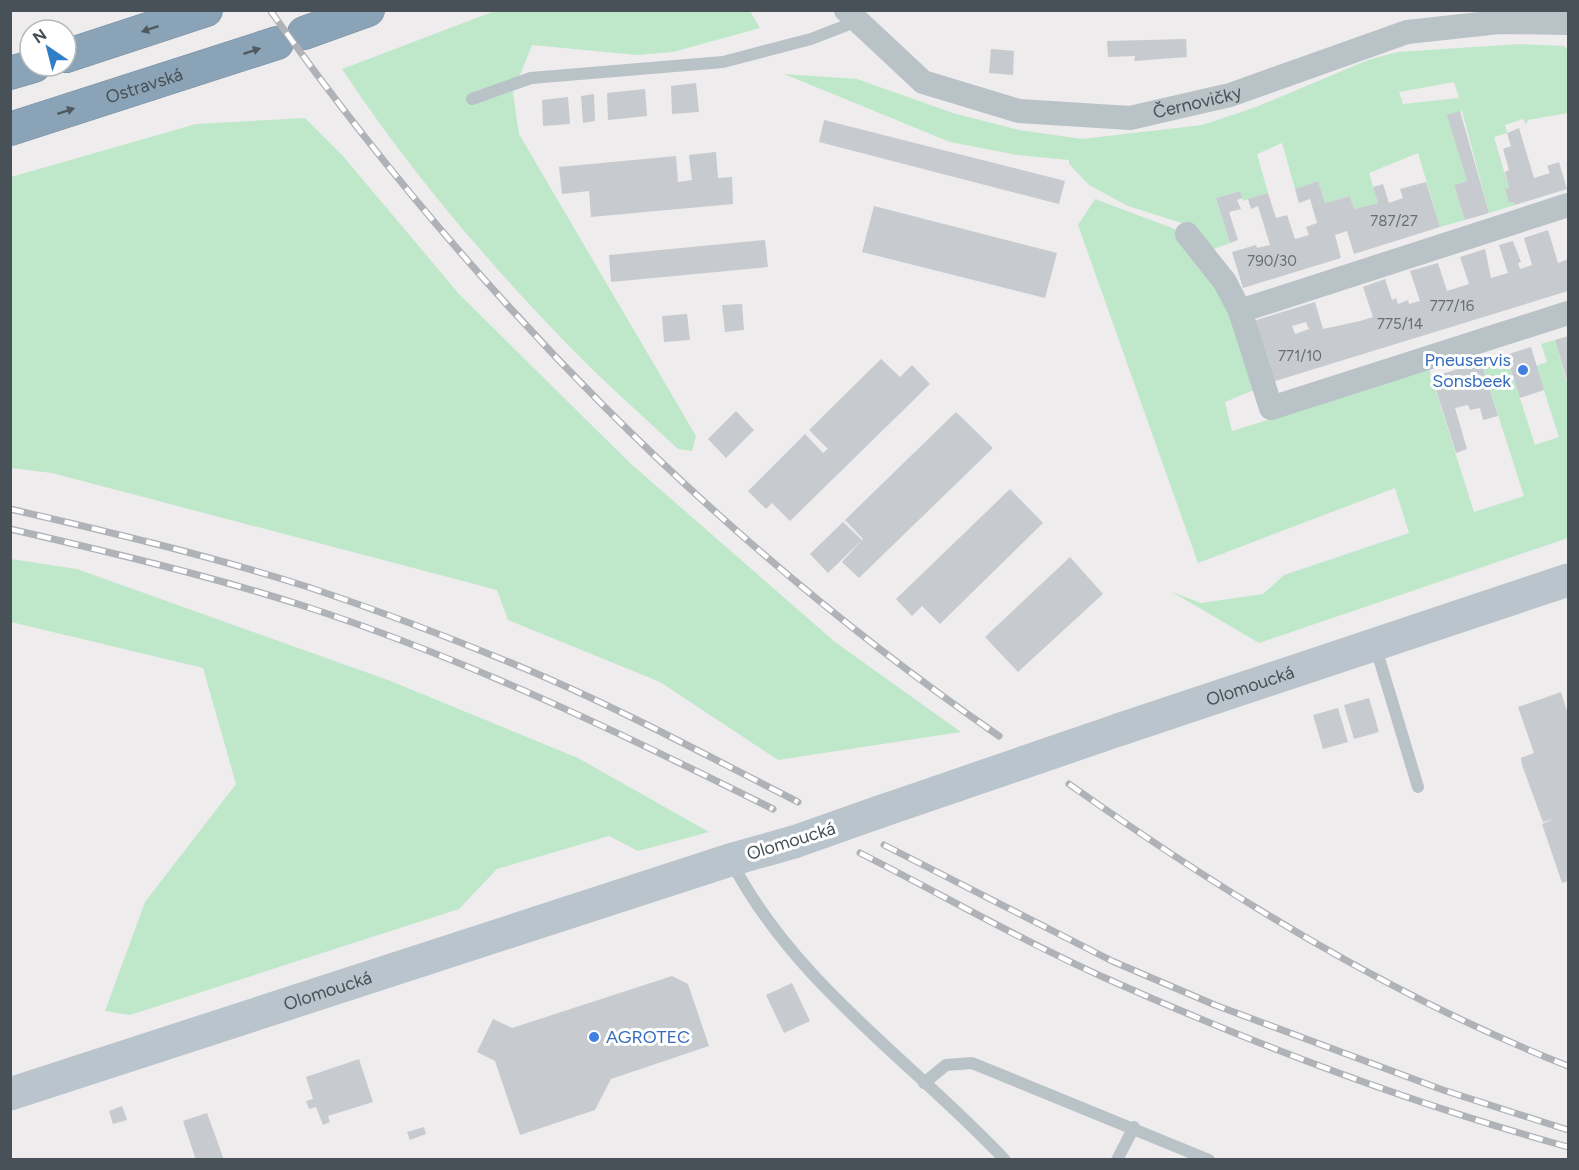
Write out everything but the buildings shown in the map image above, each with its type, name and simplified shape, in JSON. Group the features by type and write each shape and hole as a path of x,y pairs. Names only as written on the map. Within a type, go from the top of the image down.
{"highway":[{"path":"78,52 206,10"},
{"name":"Ostravská","path":"10,129 290,38 368,10"}],"main road":[{"name":"Olomoucká","path":"10,1094 730,860 794,842 1121,729 1569,580"}],"street":[{"name":"Černovičky","path":"850,16 923,82 1019,111 1130,118 1230,95 1407,32 1498,22 1569,23"},
{"path":"1240,311 1569,205"},
{"path":"1187,234 1225,282 1240,311 1271,408 1569,313"}],"lane":[{"path":"471,99 531,78 723,62 811,39 850,16"},
{"path":"1374,644 1419,787"},
{"path":"730,860 771,927 802,964 836,1000 972,1125 1005,1160"},
{"path":"924,1083 946,1065 972,1063 1134,1127 1209,1160"},
{"path":"1117,1160 1134,1127"}],"green space":[{"path":"495,11 750,11 760,28 673,52 637,55 532,45 513,93 519,134 696,436 692,451 678,449 585,362 540,316 450,214 394,143 342,69"},
{"path":"1520,44 1564,46 1568,50 1568,113 1528,120 1526,125 1523,119 1505,125 1507,133 1494,137 1509,188 1505,190 1509,203 1514,202 1515,205 1489,213 1462,111 1448,115 1467,181 1454,185 1465,220 1440,227 1418,153 1369,173 1378,203 1354,209 1350,196 1325,203 1318,181 1295,189 1282,143 1257,154 1268,193 1243,201 1239,191 1216,198 1230,243 1205,252 1188,225 1128,206 1089,185 1069,164 1069,160 1017,155 950,142 784,74 857,79 953,113 1019,130 1082,139 1202,125 1256,107 1368,60 1397,52","holes":["1454,82 1459,98 1403,104 1399,92"]},
{"path":"305,118 343,156 459,294 630,463 835,642 961,732 778,760 660,682 508,620 497,590 52,473 11,468 11,177 196,124"},
{"path":"1095,199 1180,231 1221,283 1256,389 1225,402 1232,431 1429,369 1474,512 1524,496 1481,362 1506,355 1535,445 1559,437 1536,366 1547,362 1541,344 1555,340 1568,386 1568,538 1259,643 1172,592 1201,603 1263,594 1284,575 1409,533 1395,488 1198,563 1078,225"},
{"path":"11,559 77,569 388,680 578,758 709,832 638,851 609,836 497,869 459,909 130,1015 105,1011 145,902 236,784 203,668 11,622"}],"railway":[{"path":"270,10 347,114 428,215 513,312 603,405 696,495 794,580 895,660 999,736"},
{"path":"10,509 235,565 308,587 415,625 521,667 591,698 798,802"},
{"path":"10,529 231,584 304,606 425,649 601,725 773,809"},
{"path":"1069,784 1188,865 1310,940 1437,1008 1568,1066"},
{"path":"884,845 1112,961 1215,1005 1443,1090 1568,1130"},
{"path":"860,853 1072,963 1217,1026 1391,1092 1568,1147"}],"place":[{"name":"Pneuservis Sonsbeek","path":"1523,370"},
{"name":"AGROTEC","path":"594,1037"}]}
